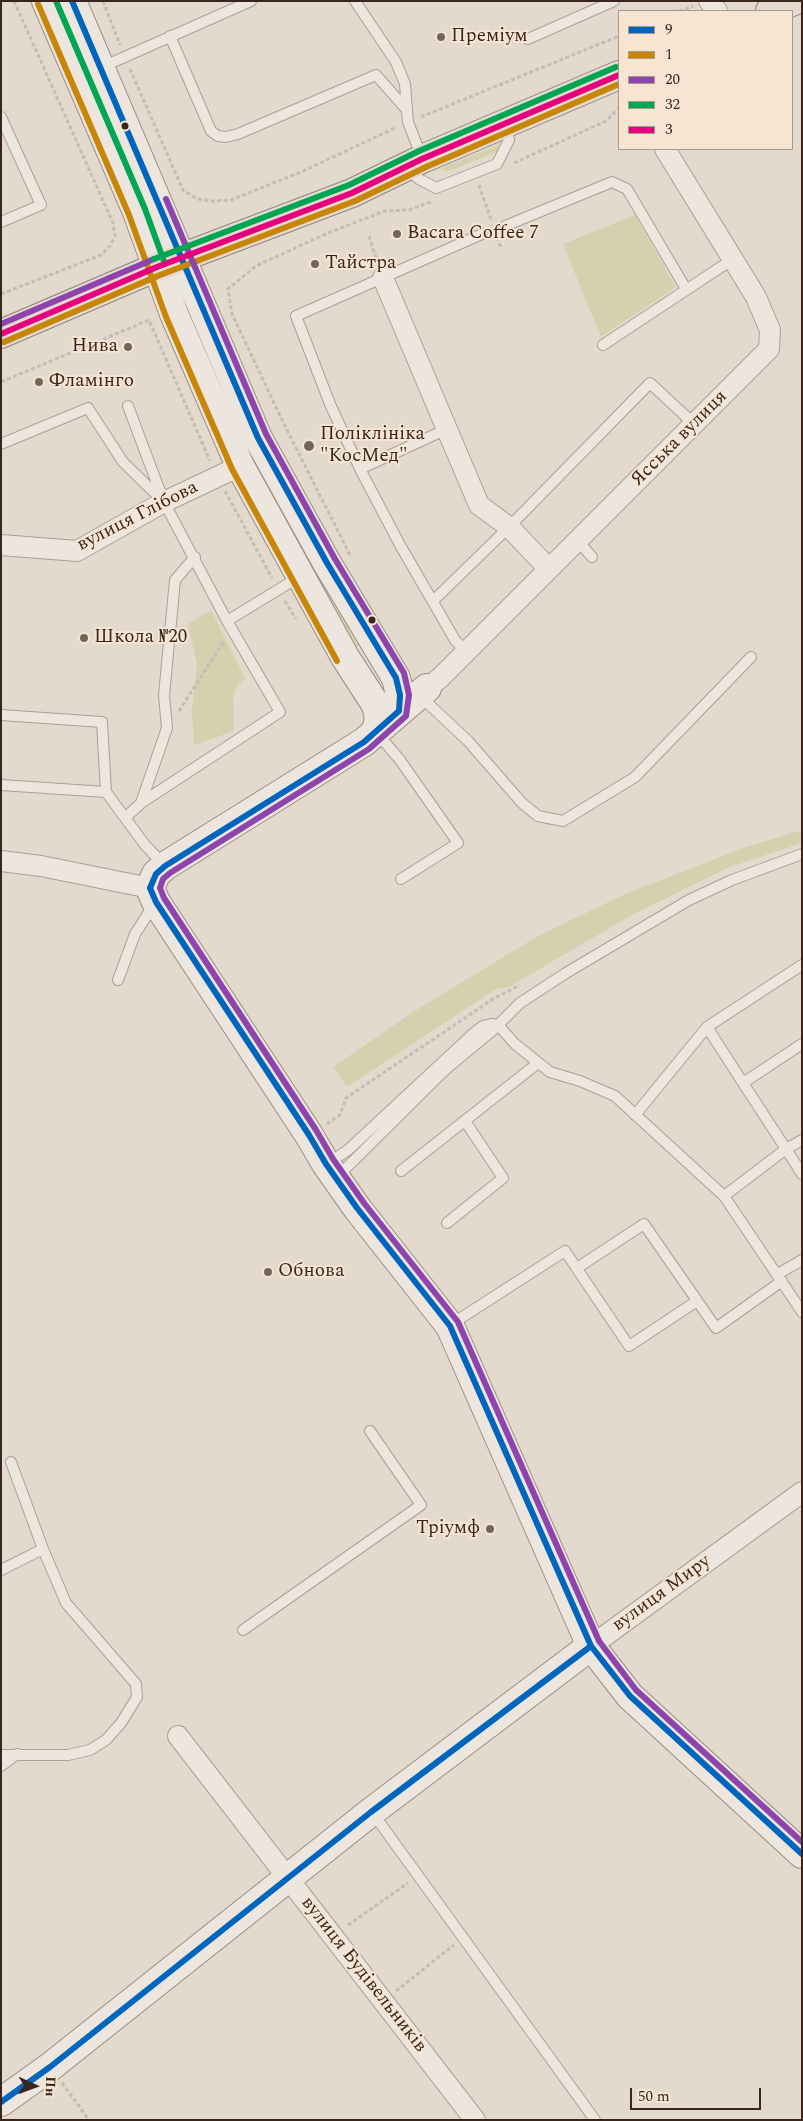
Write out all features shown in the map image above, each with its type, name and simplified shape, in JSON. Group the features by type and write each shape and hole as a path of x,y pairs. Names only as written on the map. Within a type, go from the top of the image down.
{"main road":[{"path":"46,1 137,212 174,314 240,466 344,657 376,705 378,717 376,732"},
{"path":"72,1 113,61 182,257 258,438 327,563 396,678 400,695 415,698"},
{"path":"772,10 794,1"},
{"path":"1,334 157,267 352,193 414,163 618,75"},
{"name":"Ясська вулиця","path":"157,885 364,742 415,698"},
{"path":"157,885 331,1171 450,1326 591,1646 630,1696 802,1854"},
{"name":"вулиця Миру","path":"1,2102 50,2067 372,1812 591,1646"}],"street":[{"name":"Ясська вулиця","path":"415,698 440,678 769,349 770,330 756,297 666,150"},
{"path":"383,278 479,505 509,527 549,569"},
{"name":"вулиця Глібова","path":"1,545 76,551 164,502 240,466"},
{"path":"1,861 157,885"},
{"name":"вулиця Миру","path":"591,1646 802,1492"},
{"name":"вулиця Будівельників","path":"178,1736 475,2120"}],"lane":[{"path":"113,61 251,1"},
{"path":"355,1 396,62 405,84 414,163"},
{"path":"528,39 614,1"},
{"path":"170,36 211,131 218,136 226,137 238,134 376,75 407,110"},
{"path":"1,117 41,205 1,222"},
{"path":"505,226 612,182 627,188 686,289"},
{"path":"466,652 456,640 400,546 360,469 330,404 296,316 482,234"},
{"path":"603,345 733,259"},
{"path":"433,601 509,527 650,383 694,424"},
{"path":"125,818 140,803 280,712 227,621 164,502 128,406"},
{"path":"1,444 88,408 123,462 164,502"},
{"path":"360,469 446,430"},
{"path":"578,541 592,557"},
{"path":"140,803 167,728 164,696 175,580 194,557"},
{"path":"227,621 299,576"},
{"path":"415,698 468,742 522,803 538,816 563,821 635,778 751,657"},
{"path":"1,715 102,722 106,792 145,845 157,885 135,934 118,980"},
{"path":"376,732 400,760 458,843 401,879"},
{"path":"1,785 106,792"},
{"path":"331,1171 498,1025 520,1003 566,972 689,900 732,880 802,854"},
{"path":"636,1115 707,1027 802,965"},
{"path":"498,1025 515,1044 550,1072 615,1096 724,1196 802,1312"},
{"path":"331,1171 353,1145 475,1032 483,1026 498,1025"},
{"path":"707,1027 802,1174"},
{"path":"743,1082 802,1044"},
{"path":"401,1171 538,1063"},
{"path":"447,1223 503,1178 465,1121"},
{"path":"724,1196 786,1149 802,1140"},
{"path":"576,1268 644,1224 716,1328 802,1260"},
{"path":"450,1326 565,1251 629,1346 697,1301"},
{"path":"243,1630 421,1505 370,1431"},
{"path":"1,1755 68,1755 90,1750 106,1740 121,1723 137,1697 136,1684 66,1603 43,1549 11,1462"},
{"path":"1,1570 43,1549"},
{"path":"1,1766 18,1754"},
{"path":"372,1812 462,1939 595,2120"}],"path":[{"path":"1,294 102,255 110,246 115,236 113,223 14,1"},
{"path":"103,1 113,61 183,190 197,199 213,201 231,200 301,172 408,122 618,36"},
{"path":"479,185 488,211"},
{"path":"362,219 364,224"},
{"path":"369,236 383,278"},
{"path":"256,266 228,289 232,314 284,424 350,555"},
{"path":"1,382 149,320"},
{"path":"167,728 225,640 227,621"},
{"path":"309,1135 340,1115 346,1098 493,999 525,982"},
{"path":"333,1936 418,1876"},
{"path":"383,2000 462,1939"},
{"path":"50,2067 89,2120"}],"shaded area":[{"path":"503,143 504,146 497,152 447,172 440,169"},
{"path":"635,215 676,287 601,337 563,244"},
{"path":"215,363 362,644 356,647 309,569 245,448 209,366"},
{"path":"211,610 245,678 236,687 233,698 234,731 194,745 192,710 197,665 188,624"},
{"path":"802,830 802,843 727,868 630,916 509,987 496,989 347,1087 333,1067 413,1012 538,936 625,894 746,847"}],"transit line":[{"name":"32","path":"56,1 145,209 165,264"},
{"name":"9","path":"72,1 258,438 327,563 396,678 400,695 399,711 364,742 165,866 156,874 150,888"},
{"name":"1","path":"38,4 129,215 166,317 232,469 337,661"},
{"name":"32","path":"154,259 349,185 419,151 616,67"},
{"name":"3","path":"1,334 157,267 352,193 422,159 618,75"},
{"name":"1","path":"4,342 160,275 355,201 426,167 618,84"},
{"name":"20","path":"166,199 266,434 335,559 404,673 409,695 406,716 369,749 170,873 163,879 160,888 164,898 333,1159 364,1203 458,1322 599,1641 636,1690 802,1842"},
{"name":"20","path":"1,324 154,259"},
{"name":"9","path":"150,888 156,902 309,1135 326,1164 357,1208 450,1326 591,1646 630,1696 802,1854"},
{"name":"9","path":"1,2102 50,2067 371,1812 591,1646"}],"place":[{"name":"Преміум","path":"441,37"},
{"name":"Bacara Coffee 7","path":"397,234"},
{"name":"Тайстра","path":"315,264"},
{"name":"Нива","path":"128,347"},
{"name":"Фламінго","path":"39,382"},
{"name":"Поліклініка \"КосМед\"","path":"309,446"},
{"name":"Школа №20","path":"84,638"},
{"name":"Обнова","path":"268,1272"},
{"name":"Тріумф","path":"490,1529"}]}
